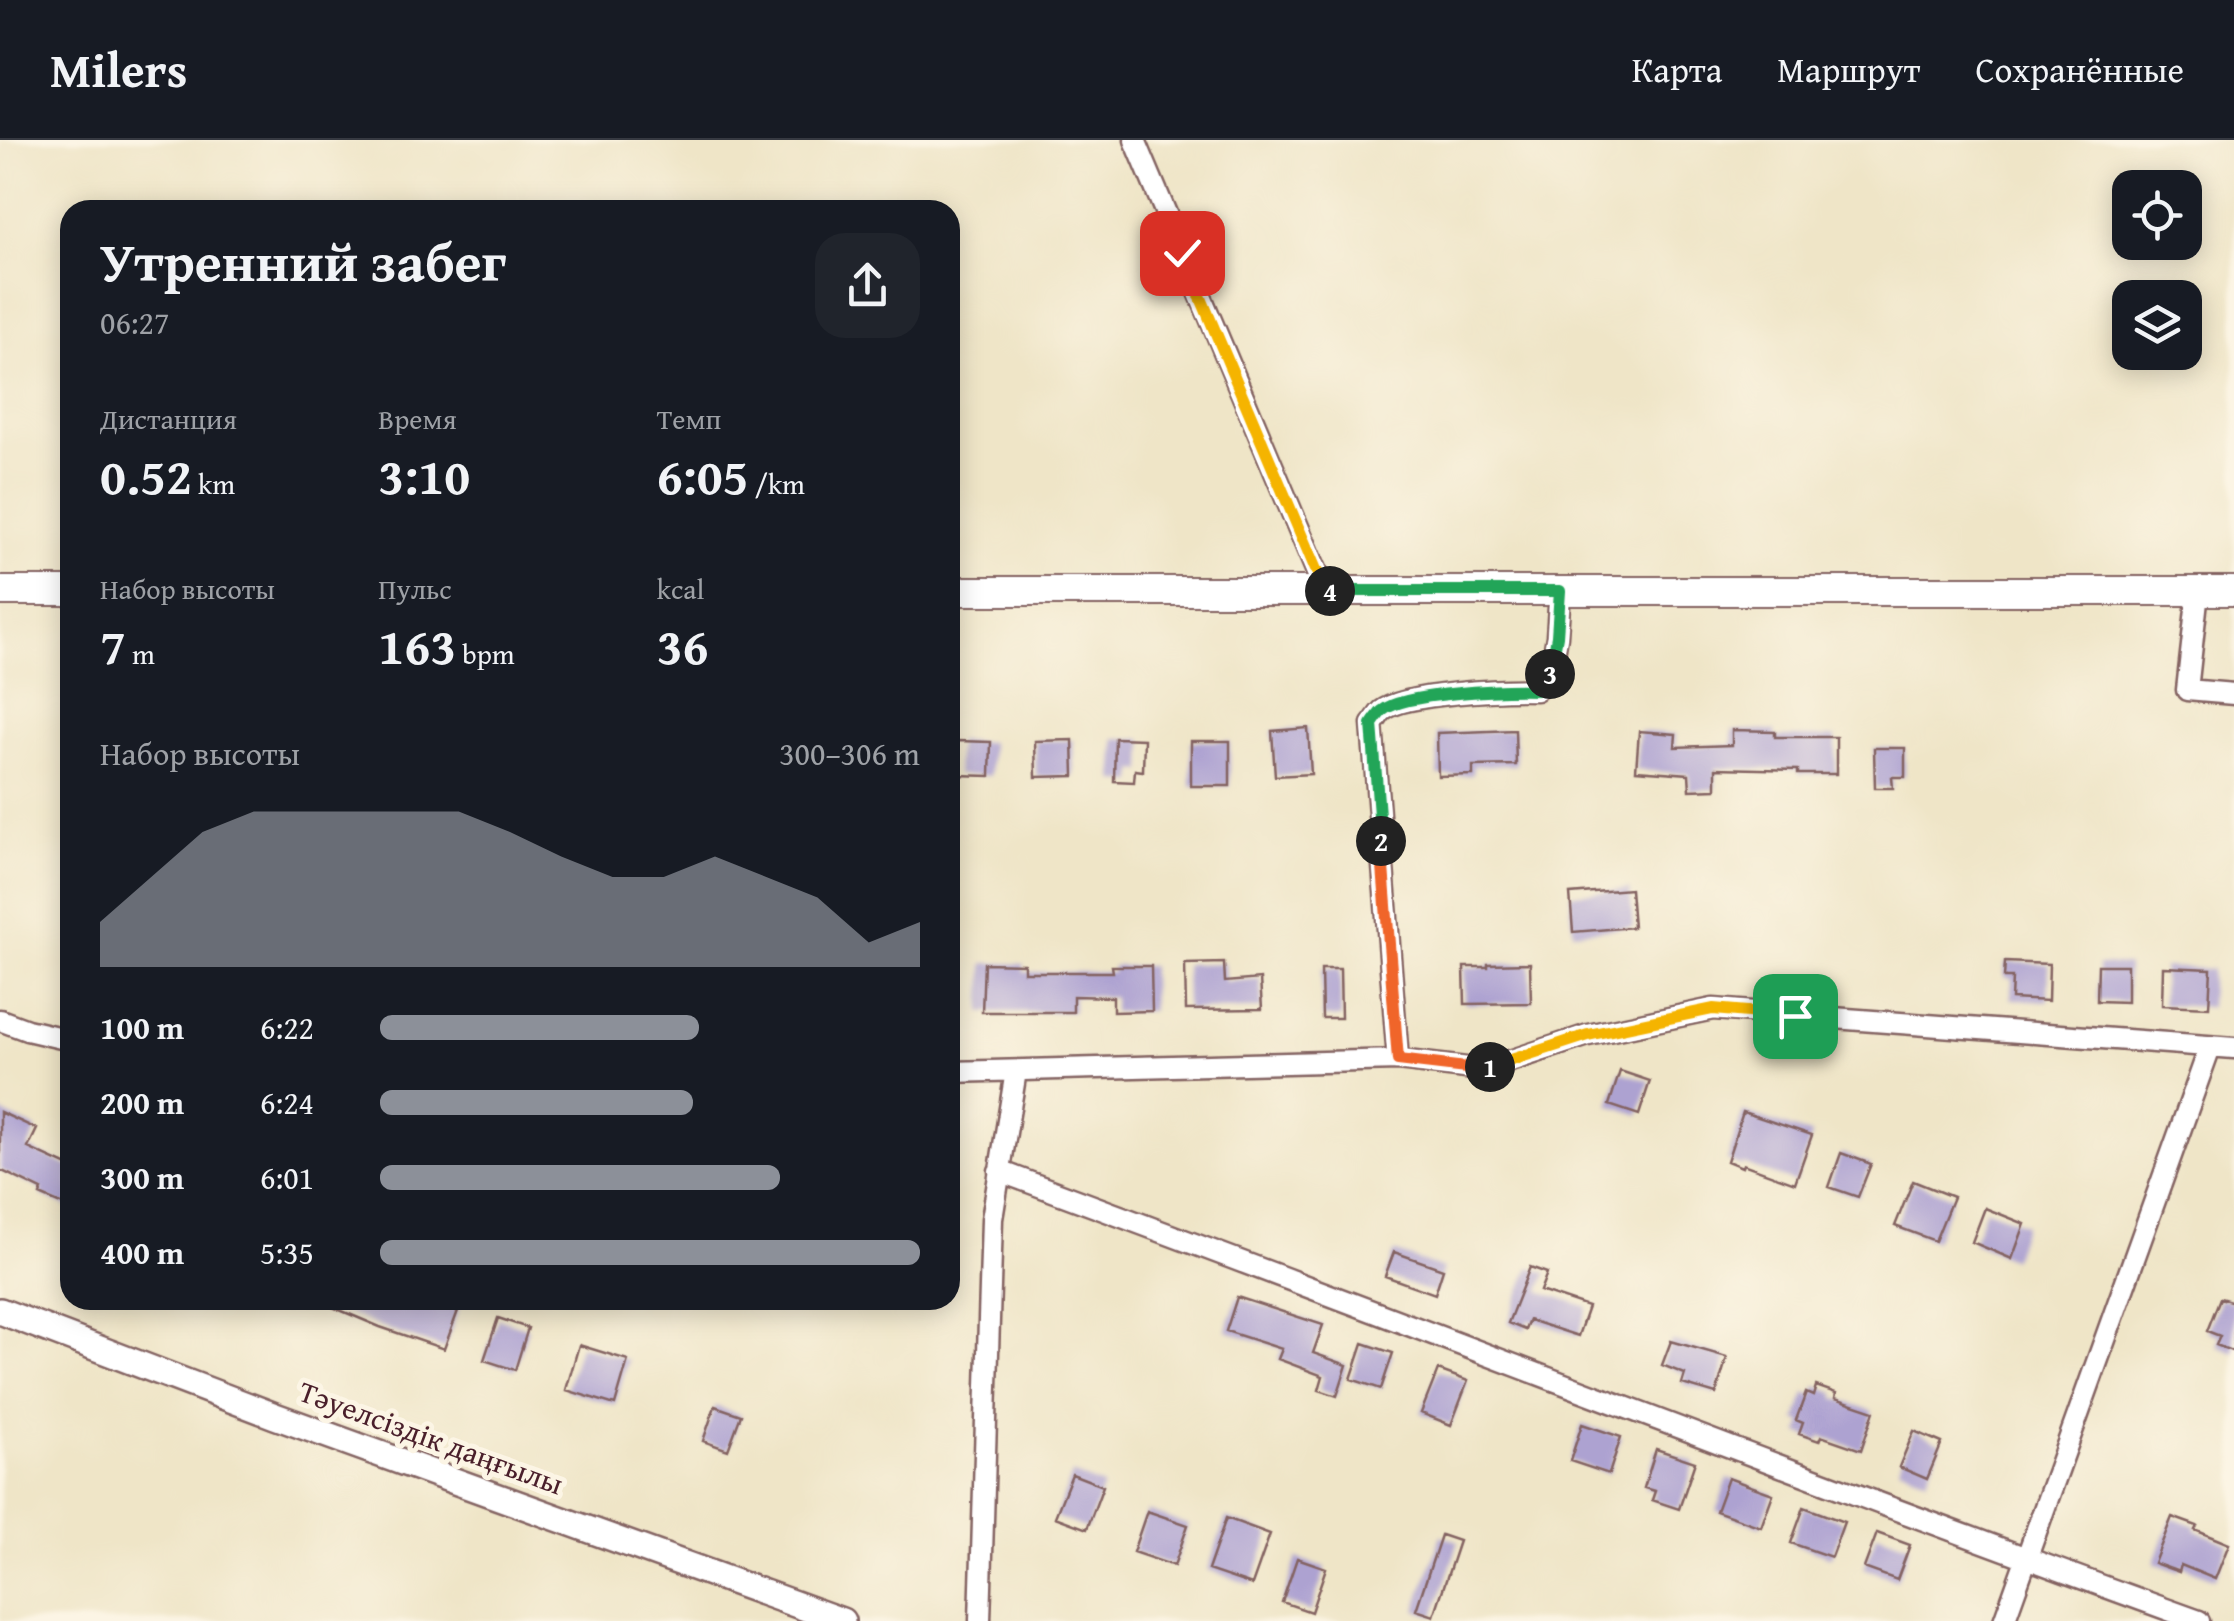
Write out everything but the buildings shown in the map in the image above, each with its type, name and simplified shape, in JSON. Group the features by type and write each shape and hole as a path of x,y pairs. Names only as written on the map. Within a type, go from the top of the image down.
{"main road":[{"path":"0,591 60,591"},
{"path":"960,591 2234,591"}],"street":[{"path":"1134,140 1325,591"},
{"path":"1398,1060 1372,724 1383,710 1412,699 1536,690 1550,678 1560,591"},
{"path":"2198,591 2187,690 2234,694"},
{"path":"960,1072 1398,1060 1483,1070 1588,1035 1713,1009 2234,1048"},
{"path":"0,1020 60,1038"},
{"path":"2004,1621 2210,1046"},
{"path":"980,1621 992,1219 1016,1071"},
{"path":"1000,1172 2198,1621"},
{"name":"Тәуелсіздік даңғылы","path":"0,1311 275,1416 842,1621"}],"route":[{"path":"1182,253 1325,591 1560,591 1550,678 1536,690 1412,699 1383,710 1372,724 1398,1060 1483,1070 1588,1035 1713,1009 1795,1016"}]}
